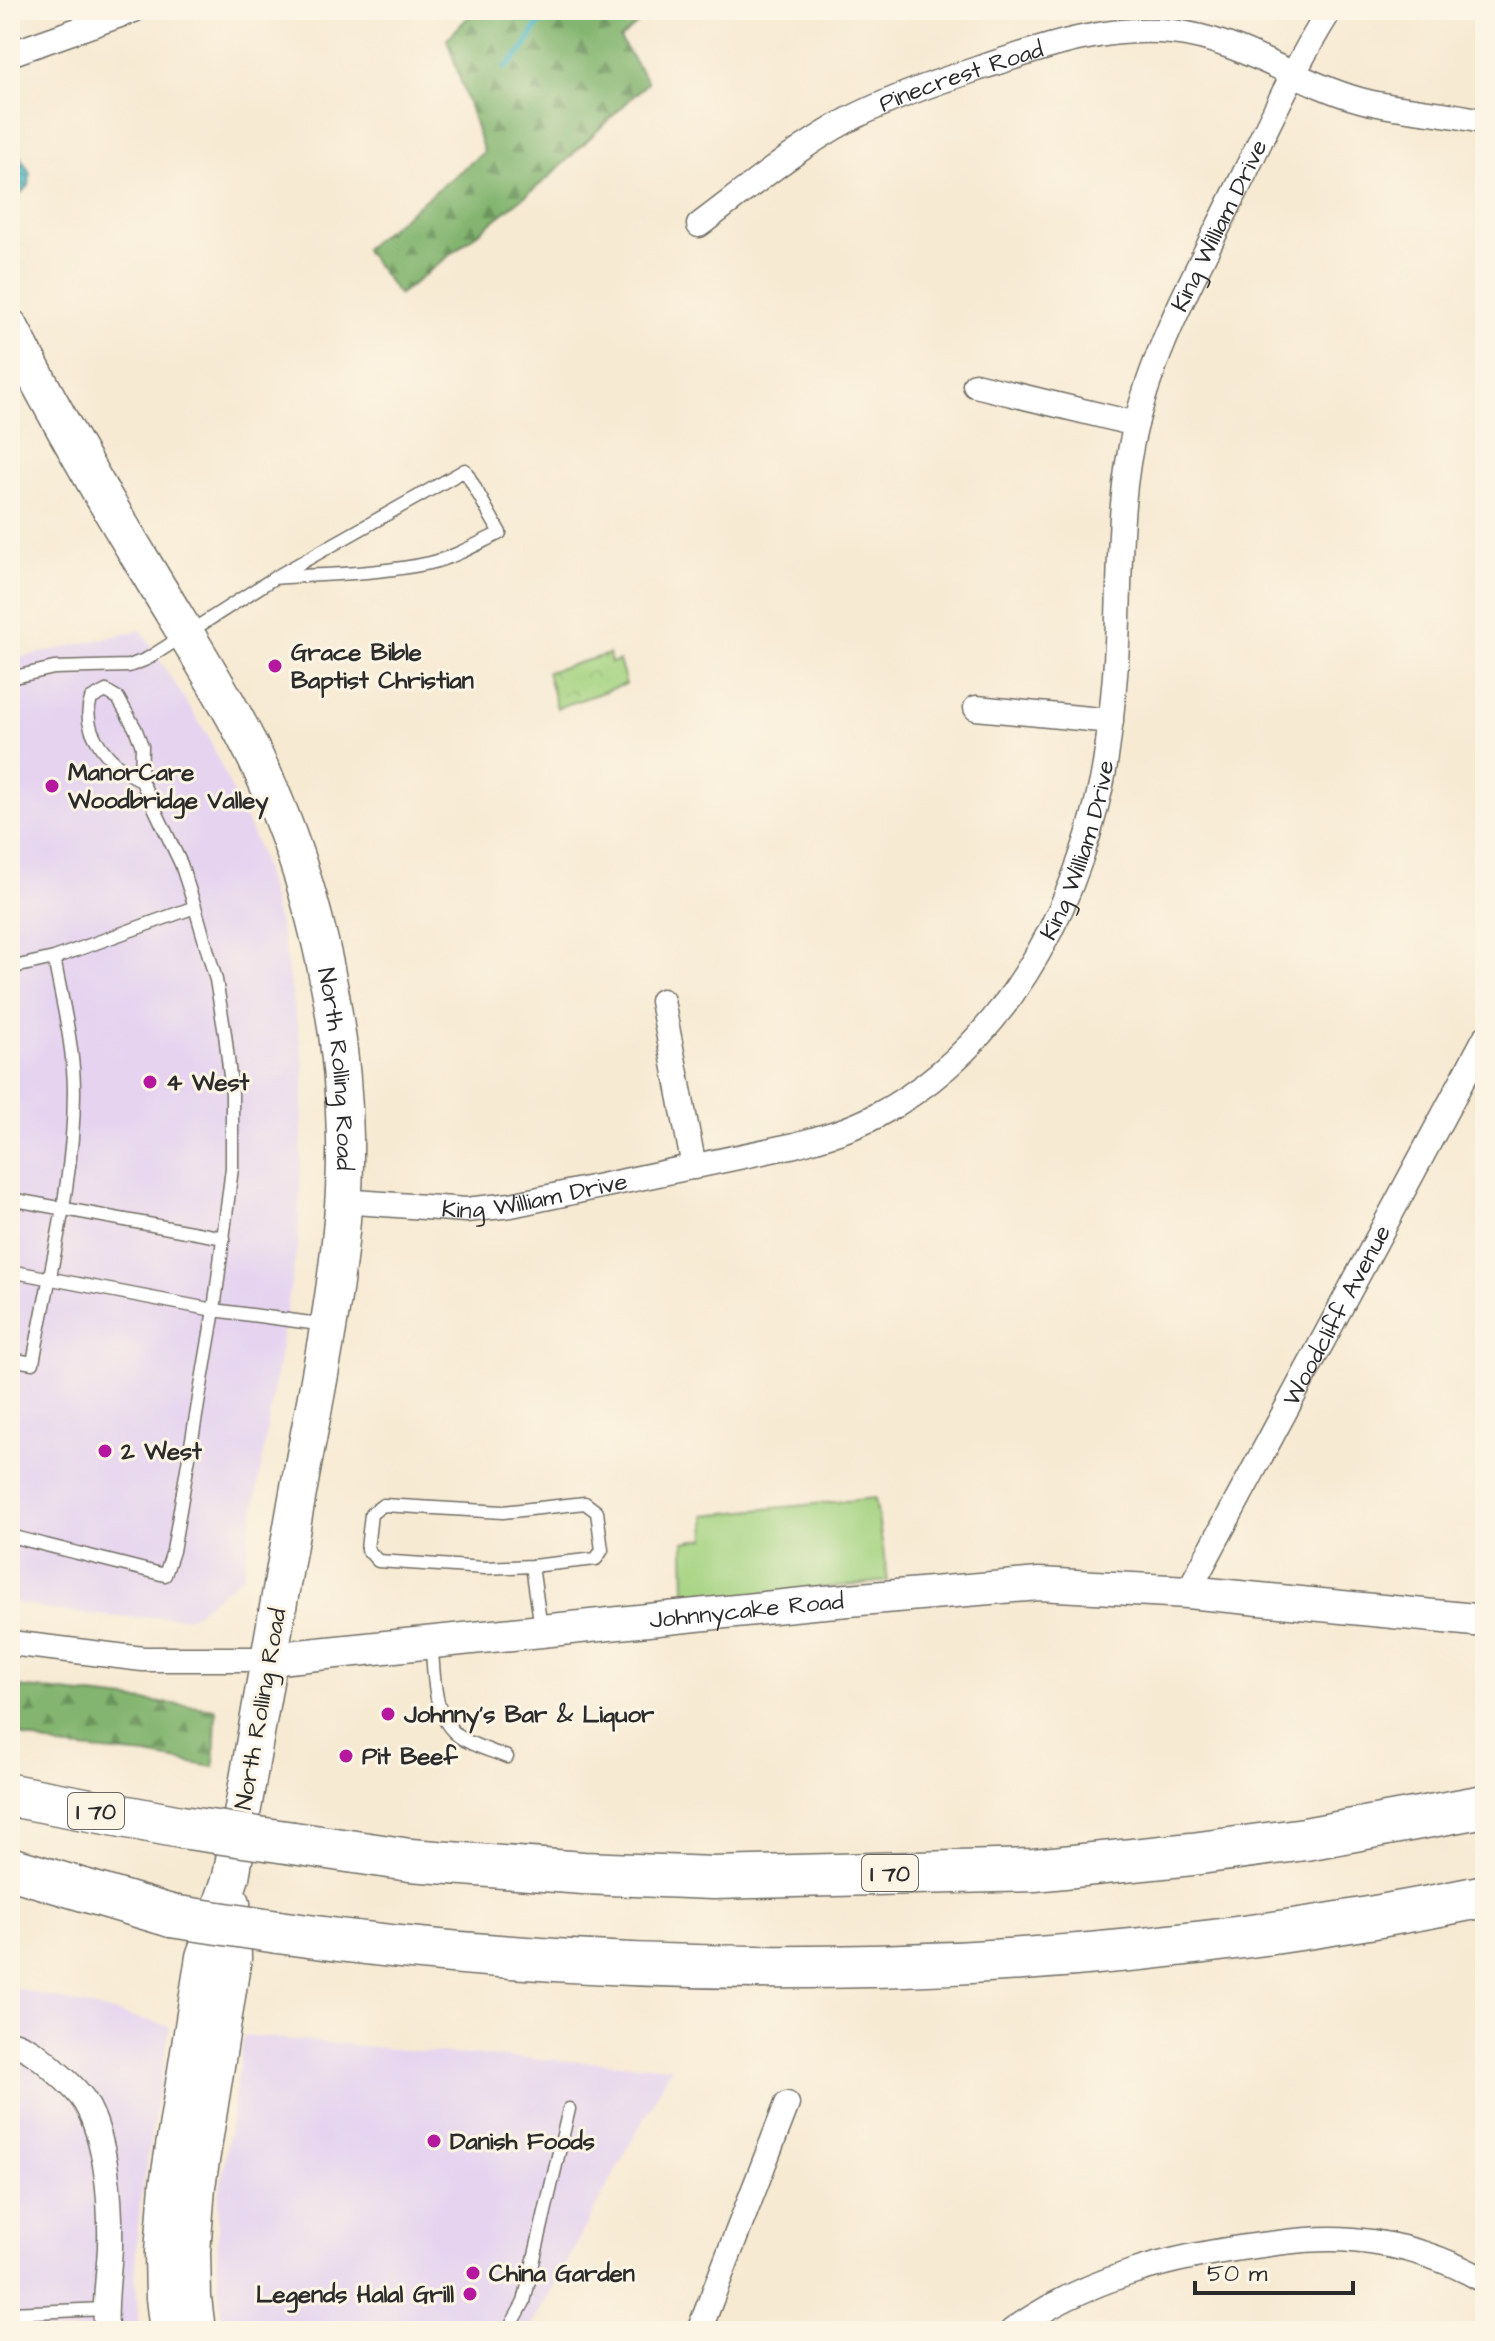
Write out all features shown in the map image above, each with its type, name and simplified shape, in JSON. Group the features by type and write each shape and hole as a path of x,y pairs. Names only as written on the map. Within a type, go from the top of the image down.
{"highway":[{"name":"I 70","path":"10,1795 181,1827 410,1860 699,1878 1034,1870 1291,1841 1485,1806"},
{"path":"10,1868 171,1916"},
{"path":"10,1900 171,1916 388,1948 715,1966 887,1965 1061,1956 1318,1926 1485,1896"}],"main road":[{"name":"North Rolling Road","path":"10,327 77,454 238,725 271,792 305,888 320,949 341,1070 345,1139 342,1201 327,1325 231,1877 204,1957 168,2185 163,2252 168,2331"},
{"name":"North Rolling Road","path":"197,2331 192,2252 197,2186 233,1958 231,1877"}],"street":[{"path":"10,54 134,10"},
{"name":"King William Drive","path":"342,1201 466,1210 511,1205 795,1145 852,1127 911,1095 947,1068 1011,999 1035,960 1074,879 1102,779 1111,721 1123,492 1136,424 1154,365 1295,73 1330,10"},
{"name":"Pinecrest Road","path":"699,225 803,148 847,121 939,82 1054,43 1103,34 1174,32 1242,49 1335,92 1362,101 1451,113 1485,122"},
{"path":"975,385 1136,424"},
{"path":"976,708 1111,721"},
{"path":"662,1001 694,1167"},
{"name":"Woodcliff Avenue","path":"1188,1592 1485,1038"},
{"name":"Johnnycake Road","path":"10,1643 143,1659 269,1659 1039,1584 1188,1592 1485,1621"},
{"path":"10,2042 39,2055 68,2083 84,2101 97,2127 105,2159 110,2243 105,2320"},
{"path":"699,2331 787,2104"},
{"path":"1012,2331 1077,2292 1120,2275 1221,2250 1304,2240 1349,2239 1387,2244 1435,2256 1485,2281"}],"lane":[{"path":"10,678 54,668 129,666 147,659 274,578 465,470 500,533 457,554 409,567 274,578"},
{"path":"111,668 106,691 91,699 86,712 92,730 121,770 141,780"},
{"path":"10,1536 165,1575 173,1551 214,1310 232,1168 232,1093 216,980 181,864 141,780 142,746 118,698 106,691"},
{"path":"10,968 54,958 195,907"},
{"path":"10,1359 33,1363 69,1172 74,1089 54,958"},
{"path":"10,1199 224,1238"},
{"path":"10,1271 214,1310 327,1325"},
{"path":"585,1503 597,1512 602,1550 596,1559 532,1566 485,1568 378,1561 367,1549 371,1514 383,1505 503,1512 585,1503"},
{"path":"532,1566 541,1631"},
{"path":"431,1642 438,1705 446,1724 460,1737 507,1757"},
{"path":"508,2331 524,2302 569,2109"},
{"path":"10,2313 105,2320"}],"shaded area":[{"path":"141,630 207,735 259,849 283,941 304,1066 298,1241 243,1576 190,1617 118,1617 43,1609 10,1601 10,660"},
{"path":"10,1987 170,2026 140,2200 135,2268 139,2331 10,2331"},
{"path":"244,2035 436,2053 672,2067 529,2331 223,2331 217,2264 219,2199"}],"green space":[{"path":"475,10 654,10 620,39 648,82 548,178 399,295 364,249 484,152 447,39"},
{"path":"609,654 611,663 619,661 626,684 557,708 547,672"},
{"path":"875,1498 888,1581 692,1602 685,1592 684,1542 706,1538 705,1515"},
{"path":"10,1686 216,1709 214,1767 147,1755 60,1747 10,1732"}],"water":[{"path":"10,140 30,173 29,186 21,193 10,191"}],"waterway":[{"path":"505,68 522,51 547,10"}],"place":[{"name":"Grace Bible Baptist Christian","path":"275,666"},
{"name":"ManorCare Woodbridge Valley","path":"52,786"},
{"name":"4 West","path":"150,1082"},
{"name":"2 West","path":"105,1451"},
{"name":"Johnny's Bar & Liquor","path":"388,1714"},
{"name":"Pit Beef","path":"346,1756"},
{"name":"Danish Foods","path":"434,2141"},
{"name":"China Garden","path":"473,2273"},
{"name":"Legends Halal Grill","path":"470,2294"}]}
